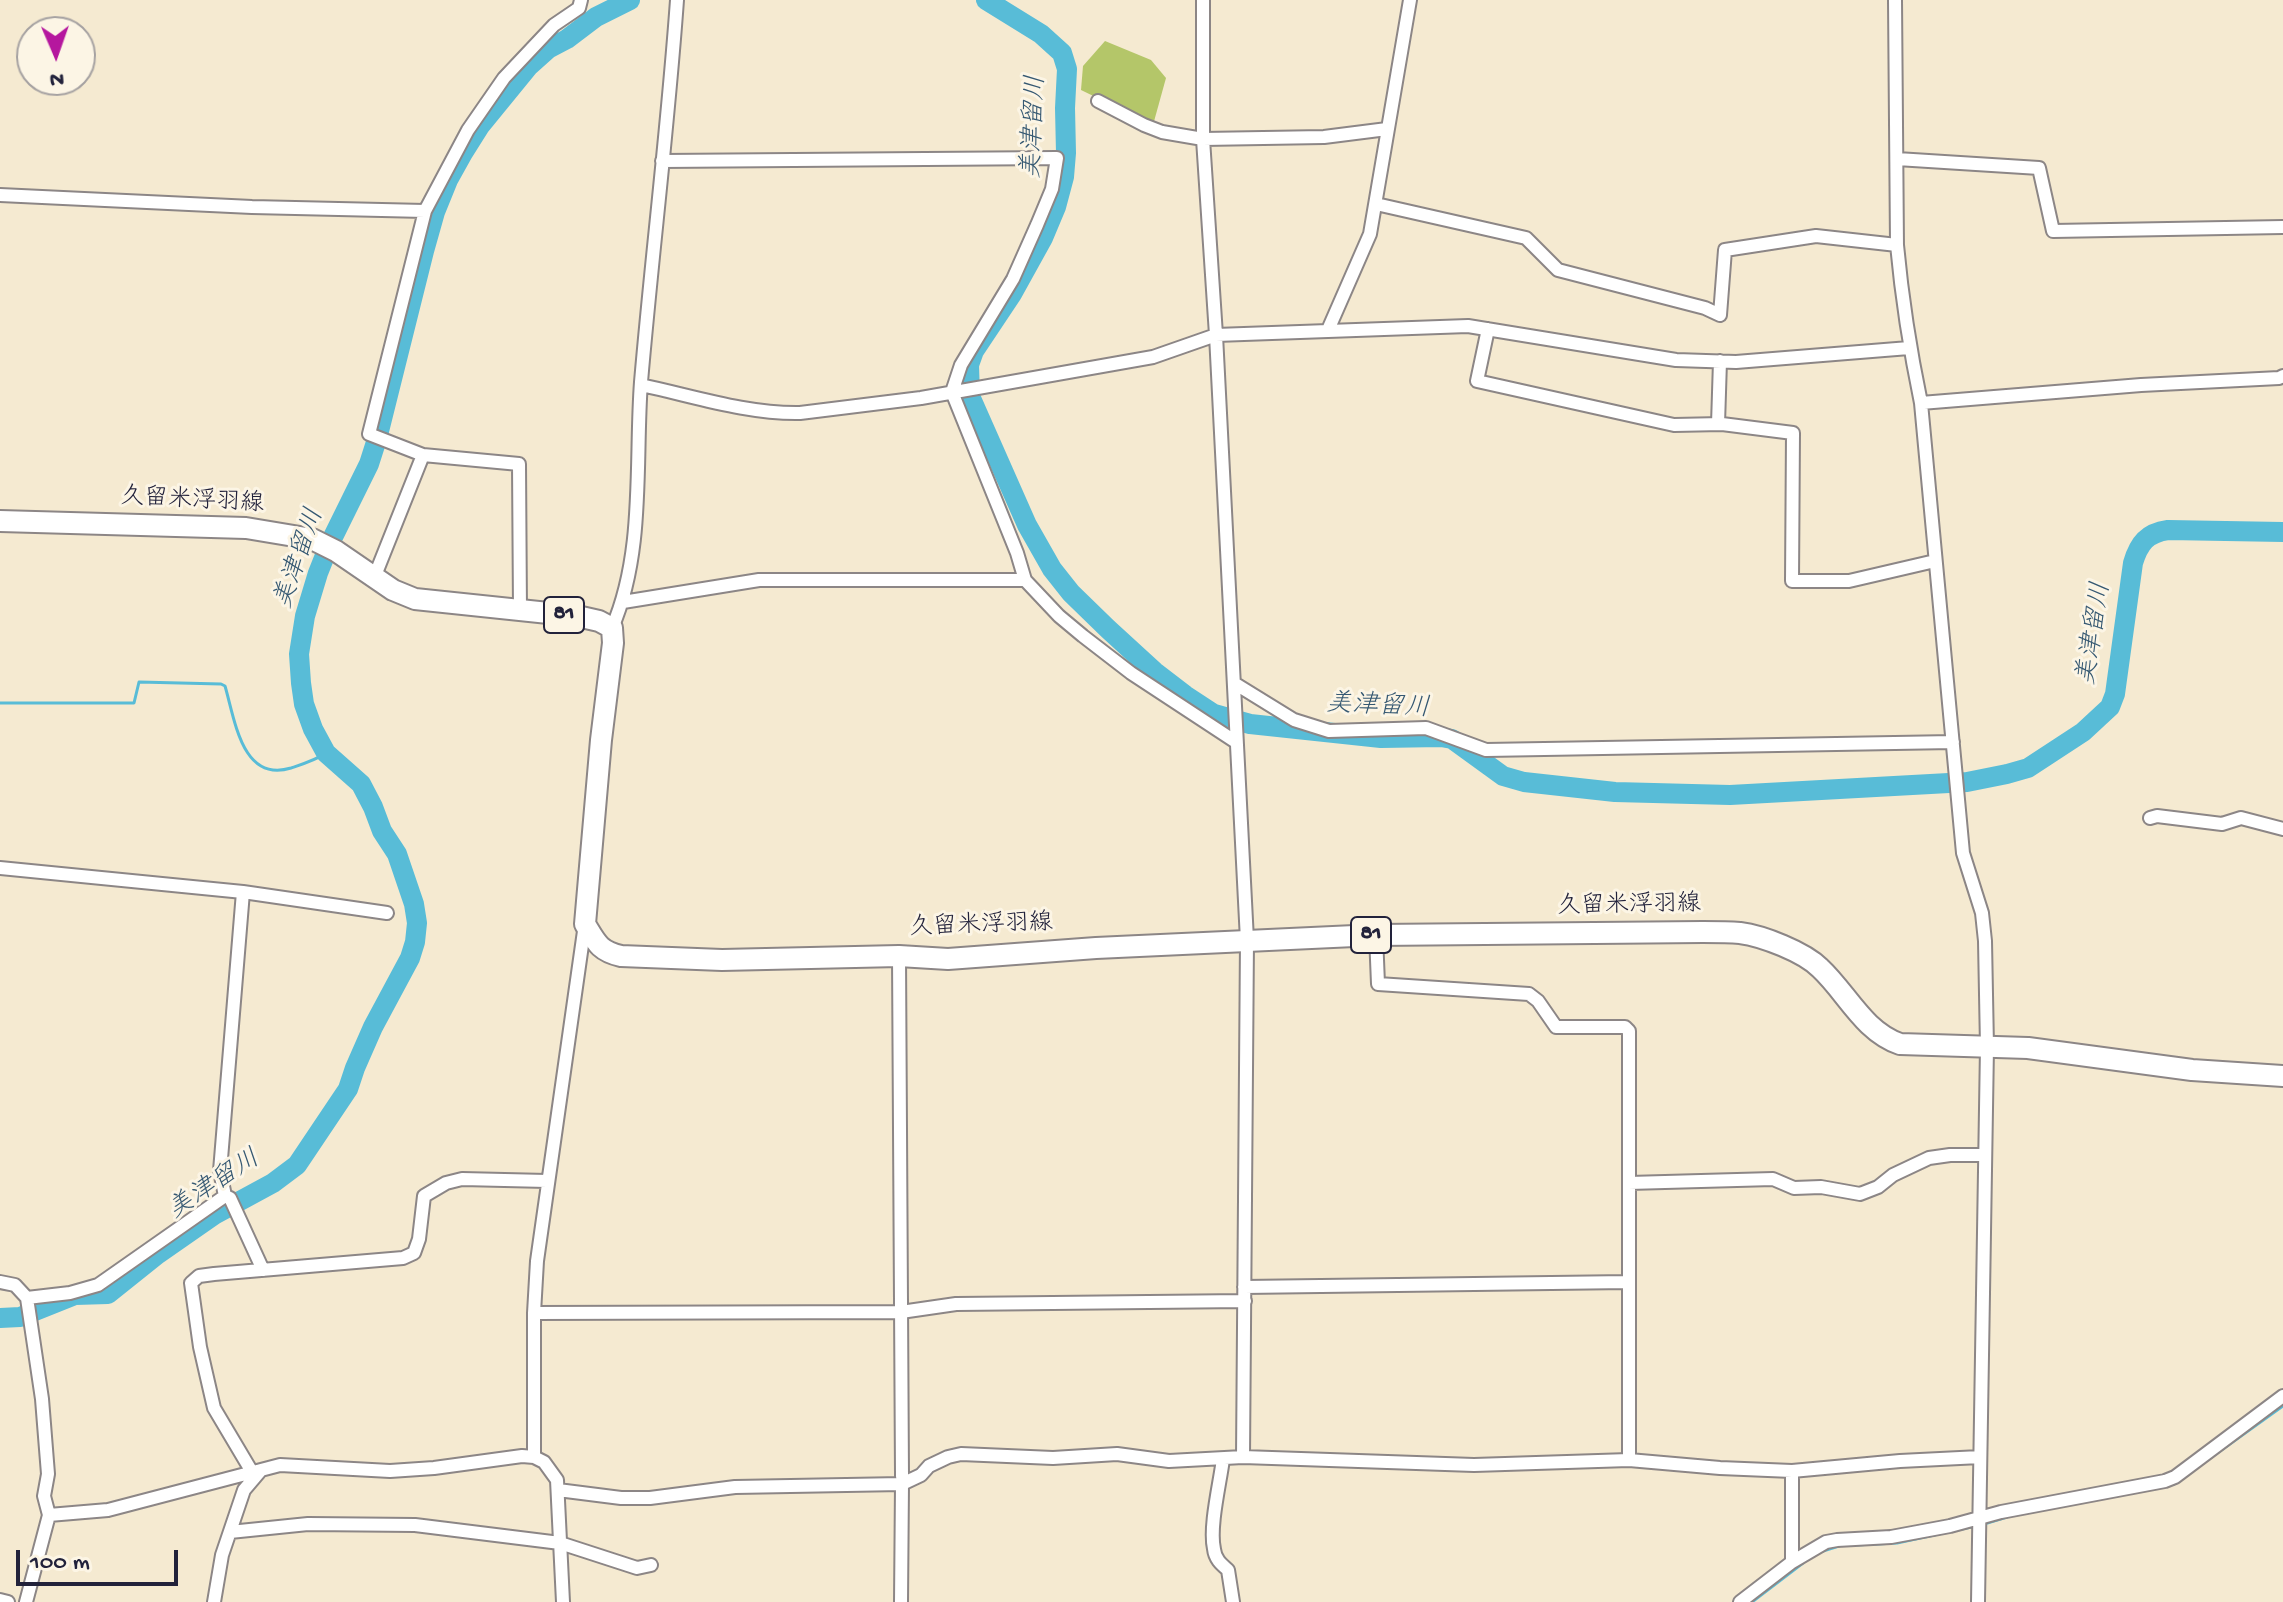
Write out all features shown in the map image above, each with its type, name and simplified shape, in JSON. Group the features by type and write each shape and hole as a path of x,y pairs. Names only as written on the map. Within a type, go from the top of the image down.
{"main road":[{"name":"久留米浮羽線","path":"0,521 246,528 284,533 312,539 336,551 393,590 415,599 577,616 599,621 612,628"},
{"name":"81","path":"585,924 612,628"},
{"name":"久留米浮羽線","path":"585,924 598,945 607,952 621,956 722,960 899,956 948,959 1376,935 1743,933 1793,951 1819,966 1872,1028 1888,1040 1900,1044 2028,1048 2192,1070 2283,1076"}],"street":[{"path":"520,611 519,464 423,455 369,434 425,211 468,130 504,78 554,25 579,8 581,0"},
{"path":"612,628 623,602 635,537 641,385 677,0"},
{"path":"1203,0 1203,139 1247,940 1243,1457"},
{"path":"1328,330 1370,234 1410,0"},
{"path":"1895,0 1897,245 1909,348 1921,403 1963,853 1982,913 1985,941 1987,1047 1978,1602"},
{"path":"1098,101 1162,132 1203,139 1324,137 1387,129"},
{"path":"662,161 1057,158 1052,189 1025,252 1013,279 961,365 955,392 1025,580 1059,616 1131,673 1236,742"},
{"path":"1897,159 2039,168 2053,231 2283,227"},
{"path":"0,195 252,207 425,211"},
{"path":"1376,204 1526,238 1558,270 1705,308 1720,315 1725,250 1816,236 1897,245"},
{"path":"641,385 782,413 838,409 1153,357 1216,335 1328,330 1468,326 1676,360 1720,361 1909,348"},
{"path":"1488,329 1477,381 1674,425 1718,424 1793,433 1792,581 1849,581 1935,561"},
{"path":"1718,424 1720,361"},
{"path":"1921,403 2283,376"},
{"path":"366,572 423,455"},
{"path":"623,602 759,580 1025,580"},
{"path":"1234,683 1294,720 1329,731 1426,728 1486,750 1953,742"},
{"path":"2150,818 2157,816 2222,824 2241,818 2283,829"},
{"path":"0,868 243,892 387,913"},
{"path":"243,892 220,1171 228,1197 263,1270"},
{"path":"534,1457 537,1261 585,924"},
{"path":"1376,935 1378,984 1529,994 1538,1001 1556,1027 1625,1027 1629,1031 1629,1460"},
{"path":"899,956 901,1602"},
{"path":"1629,1183 1773,1179 1794,1188 1821,1187 1860,1194 1929,1158 1984,1155"},
{"path":"257,1471 214,1408 200,1347 191,1283 199,1276 403,1258 414,1253 419,1239 424,1196 446,1183 462,1179 547,1181"},
{"path":"27,1302 98,1285 228,1197"},
{"path":"0,1282 15,1285 27,1302 42,1399 48,1474 44,1496 49,1515 26,1602"},
{"path":"1244,1287 1628,1282"},
{"path":"534,1313 901,1312 956,1304 1245,1301"},
{"path":"1740,1602 1792,1562 1826,1542 1891,1537 1979,1523 2165,1481 2175,1477 2283,1396"},
{"path":"558,1490 621,1498 650,1498 735,1487 903,1483 921,1475 929,1466 961,1454 1053,1458 1117,1454 1169,1461 1243,1457 1474,1465 1629,1460 1792,1471 1980,1457"},
{"path":"49,1515 108,1510 280,1465 390,1471 534,1457 549,1468 557,1480 563,1602"},
{"path":"1223,1459 1213,1549 1219,1563 1228,1570 1233,1602"},
{"path":"214,1602 222,1555 244,1490 257,1471"},
{"path":"1792,1471 1792,1562"},
{"path":"230,1532 308,1524 415,1525 560,1543 637,1568 651,1565"},
{"path":"0,1600 8,1602"}],"green space":[{"path":"1105,41 1151,60 1166,78 1153,125 1081,90 1083,66"}],"waterway":[{"name":"美津留川","path":"0,1318 20,1317 75,1295 108,1294 214,1215 273,1183 297,1165 348,1089 373,1027 410,958 417,923 414,904 397,854 382,831 361,784 326,753 313,729 301,683 299,654 305,616 330,543 369,464 424,251 448,180 480,126 529,66 548,49 596,17 630,0"},
{"name":"美津留川","path":"986,0 1041,34 1062,53 1067,69 1066,153 1064,177 1056,207 1043,238 1012,294 974,351 969,365 970,396 1027,525 1052,569 1071,593 1155,672 1214,714 1250,724 1381,738 1452,739 1503,776 1524,782 1615,792 1730,795 1967,782 2028,768 2083,732 2110,707 2115,694 2133,563 2149,536 2168,530 2283,532"},
{"path":"0,703 134,703 139,682 221,684 225,686 243,745 261,766 275,770 291,768 326,753"},
{"path":"2026,1513 2174,1484 2283,1406"},
{"path":"1984,1524 2007,1517"},
{"path":"1854,1545 1897,1543 1976,1526"},
{"path":"1823,1551 1839,1546"},
{"path":"1752,1602 1803,1563"}]}
